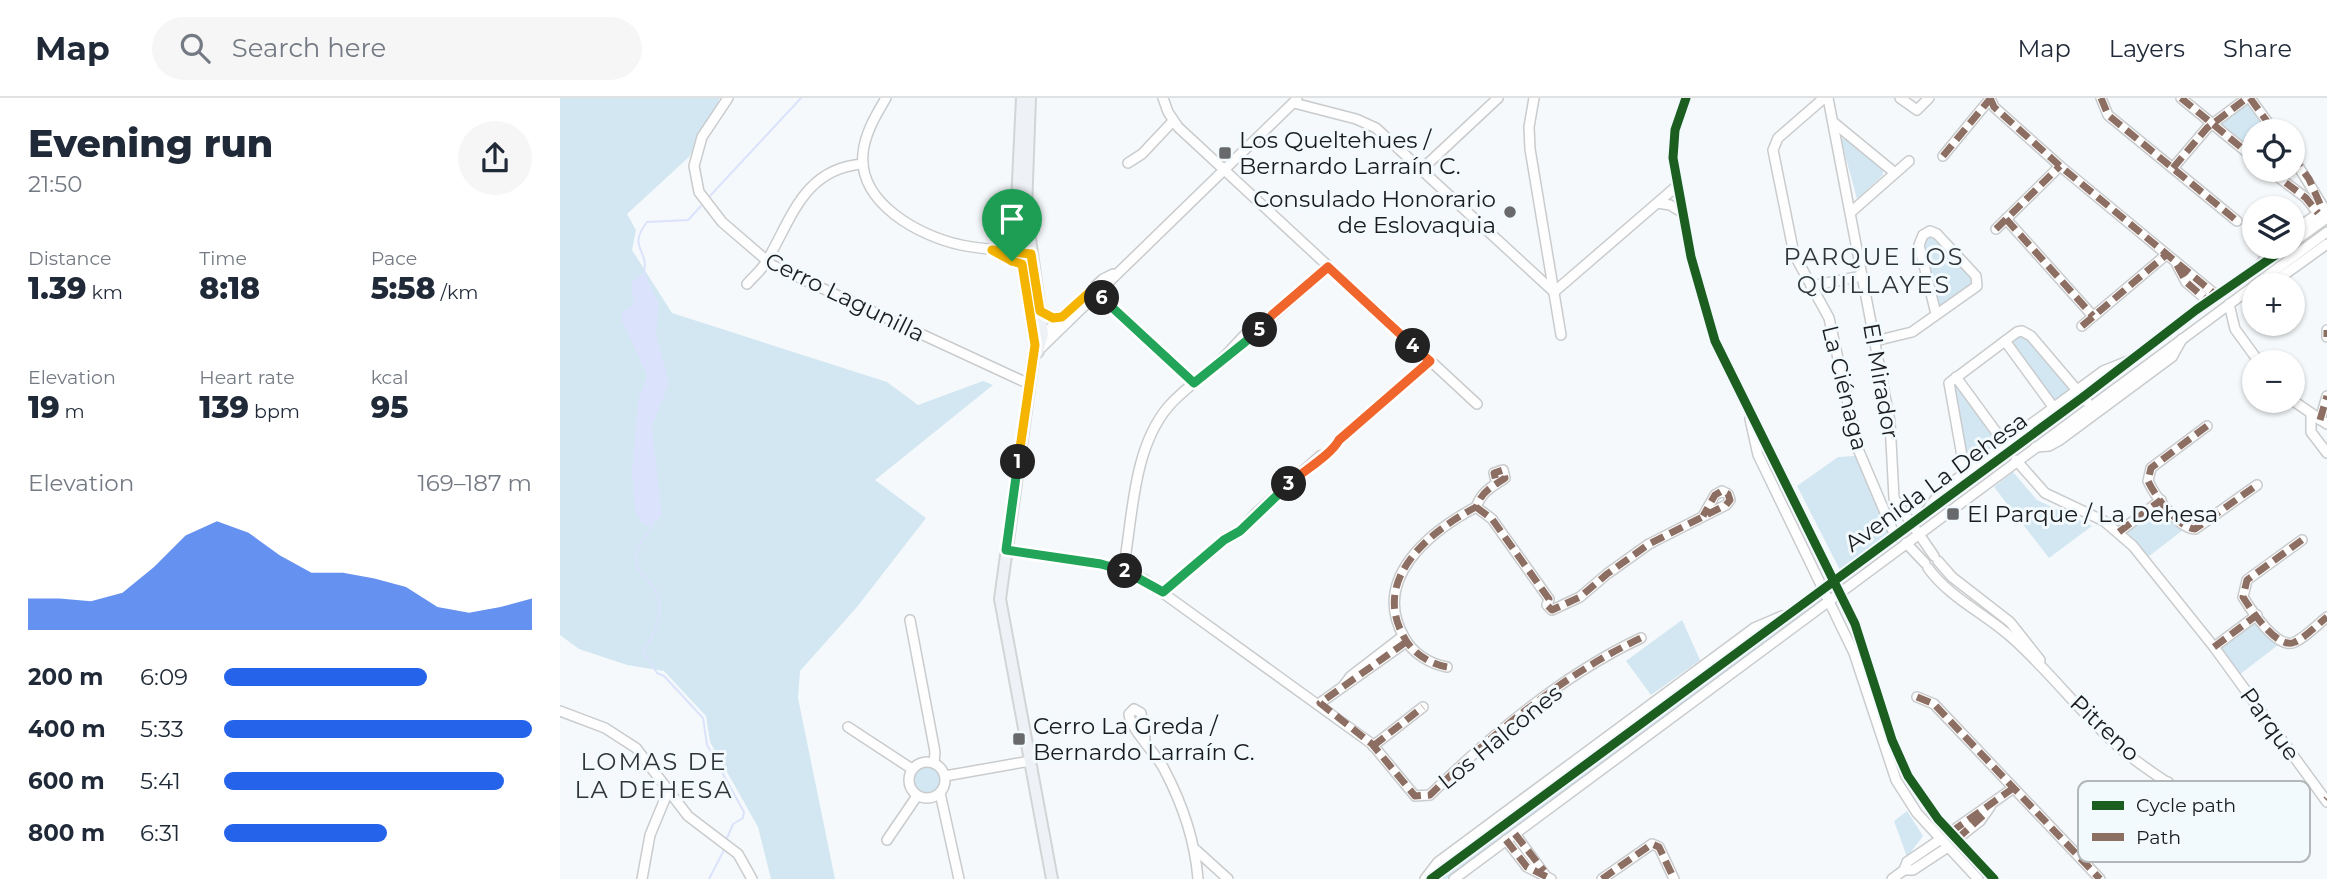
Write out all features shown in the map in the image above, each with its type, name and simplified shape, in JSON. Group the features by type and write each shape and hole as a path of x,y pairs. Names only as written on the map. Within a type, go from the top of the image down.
{"main road":[{"path":"1022,98 1016,205 1043,334 1029,384 1001,606 1052,879"},
{"path":"1030,98 1025,187 1026,253 1022,264 1036,352"},
{"path":"1040,311 1053,318 1062,317"}],"street":[{"name":"Cerro Lagunilla","path":"728,98 699,144 695,179 710,210 766,262 1029,384"},
{"path":"886,98 866,139 863,164 876,197 901,218 951,242 1026,253"},
{"path":"1163,98 1173,121 1477,404"},
{"path":"1421,170 1498,98"},
{"path":"1534,98 1529,127 1530,149 1561,335"},
{"path":"1686,98 1674,139 1678,185 1709,325 1746,406 1862,640 1902,764 1926,803 1994,879"},
{"name":"El Mirador","path":"1826,98 1833,122 1892,431 1892,482 1896,502 1920,533"},
{"name":"La Ciénaga","path":"1826,98 1778,138 1773,147 1793,250 1831,326 1858,449 1895,536"},
{"path":"1900,98 1917,110 1929,98"},
{"path":"1943,156 1990,98 1994,107 2212,298"},
{"path":"2101,98 2108,115 2236,221"},
{"path":"2181,98 2242,148"},
{"path":"2173,168 2212,124 2248,98 2265,119"},
{"path":"1036,352 1296,100 1370,124 1553,292"},
{"path":"1128,163 1142,154 1173,121"},
{"path":"1833,122 1895,173"},
{"path":"1850,212 1909,160"},
{"path":"747,284 766,262 792,209 805,192 834,170 863,164"},
{"path":"1996,229 2060,166"},
{"path":"2305,175 2325,212"},
{"path":"2297,191 2304,188 2309,181"},
{"path":"2285,182 2325,212"},
{"path":"1553,292 1678,185"},
{"path":"1658,203 1670,205 1683,213"},
{"path":"2305,224 2325,212"},
{"path":"2305,231 2325,212"},
{"path":"2006,219 2094,316"},
{"path":"1875,341 1907,334 1936,314 1975,287 1978,281 1937,234 1930,231 1923,235 1919,245 1936,314"},
{"name":"Avenida La Dehesa","path":"2271,273 2327,232"},
{"path":"2287,273 2327,244"},
{"path":"992,250 1022,264"},
{"path":"2082,326 2166,255"},
{"path":"1529,270 1540,267 1548,258"},
{"path":"2261,264 2265,259"},
{"path":"1924,515 1938,494 1965,473 2054,408 2080,394 2107,368 2133,360 2212,298 2269,259"},
{"path":"1123,570 1148,442 1169,406 1226,355 1244,344 1272,315 1328,267"},
{"path":"1811,286 1862,276"},
{"path":"2230,285 2237,291 2235,328"},
{"path":"1043,334 1096,291"},
{"path":"1096,291 1194,383"},
{"name":"Avenida La Dehesa","path":"1457,878 2242,294"},
{"path":"2236,299 2242,298"},
{"path":"2196,310 2199,319 2205,322"},
{"path":"2214,315 2224,318 2235,328 2251,350"},
{"path":"2327,330 2327,337"},
{"path":"1965,473 1948,392 1949,383 2020,331 2028,333 2090,406"},
{"name":"Avenida La Dehesa","path":"2034,447 2049,446 2060,440 2172,357 2182,338"},
{"path":"2005,341 2054,408"},
{"path":"1163,592 1224,540 1240,531 1256,513 1320,456 1325,447 1339,440 1430,361"},
{"path":"1956,377 2005,444"},
{"name":"Avenida La Dehesa","path":"1633,724 1726,655 1763,622 1790,613 1924,515 2080,394"},
{"path":"2327,396 2311,432 2327,453"},
{"path":"1746,406 1758,455 1854,653 1890,768 1917,813 1975,876 1981,865"},
{"path":"2207,426 2149,471 2149,485 2161,500 2182,524 2195,529 2257,485"},
{"name":"Parque","path":"2016,460 2045,493 2119,532 2214,647 2327,800"},
{"path":"1447,667 1426,659 1405,639 1394,602 1397,580 1404,566 1460,515 1476,507 1481,495 1496,481"},
{"path":"1875,487 1892,482"},
{"path":"2119,532 2161,500"},
{"path":"1476,507 1492,519 1549,599 1556,599 1559,605 1580,597 1625,560 1703,516"},
{"name":"Pitreno","path":"1920,533 1936,559 2016,628 2046,670"},
{"path":"2302,540 2245,583 2243,597 2275,638 2286,644 2296,642 2327,617"},
{"name":"Pitreno","path":"1906,543 1945,587 2010,636 2046,670 2116,745 2167,781"},
{"name":"Los Halcones","path":"1006,550 1123,570 1163,592 1320,703 1373,746 1415,796 1430,795 1473,753 1574,677 1641,638"},
{"path":"1973,608 1979,605 1980,598"},
{"path":"2214,647 2257,615"},
{"path":"910,620 935,752 934,763"},
{"path":"1320,703 1344,685 1351,676 1405,639"},
{"path":"1917,696 1934,704 2078,856"},
{"path":"1373,746 1423,707"},
{"path":"560,711 623,739 648,761 696,824 738,854 752,879"},
{"path":"1425,879 1435,864 1633,724"},
{"path":"1431,879 1633,724"},
{"path":"848,727 912,769"},
{"path":"1145,739 1166,771 1196,850 1198,879"},
{"path":"945,776 1030,761"},
{"path":"940,793 929,799 917,796 908,781 912,769 922,762 934,763 945,776"},
{"path":"1890,768 1897,769 1902,764"},
{"path":"945,776 940,793 959,879"},
{"path":"642,879 650,835 669,789"},
{"path":"1954,836 1982,818 1991,806 2012,789"},
{"path":"887,840 917,796"},
{"path":"1917,813 1919,806 1926,803"},
{"path":"1515,834 1533,871 1548,877"},
{"path":"1506,840 1525,858"},
{"path":"1892,879 1904,870 1907,862 1944,843"},
{"path":"1602,879 1652,844 1659,847 1674,879"},
{"path":"1196,850 1228,879"},
{"path":"2083,862 2100,879"}],"shaded area":[{"path":"560,98 720,98 689,157 627,214 636,230 632,250 672,313 887,382 918,405 983,381 993,385 875,480 926,518 857,607 800,671 798,698 835,879 771,879 758,827 710,742 706,716 664,671 627,665 579,649 560,635"},
{"path":"2250,103 2261,119 2242,119 2242,143 2218,124"},
{"path":"1844,137 1883,169 1883,175 1857,199 1841,140"},
{"path":"1929,235 1935,236 1974,282 1943,306 1938,306 1924,248 1923,241"},
{"path":"644,272 659,304 656,334 669,383 652,427 662,515 652,526 645,526 635,513 632,470 638,400 647,375 622,322 622,313 633,304 632,281"},
{"path":"2018,335 2026,336 2070,387 2068,393 2057,401 2052,399 2014,348 2012,340"},
{"path":"1955,385 1998,441 1998,445 1971,464 1967,462 1953,386"},
{"path":"1855,456 1870,484 1888,533 1840,570 1797,486 1838,457"},
{"path":"2013,472 2037,500 2092,526 2049,558 1994,487"},
{"path":"2159,506 2183,530 2148,557 2126,531"},
{"path":"1822,598 1820,604 1446,879 1437,879"},
{"path":"1682,620 1700,660 1651,695 1626,661"},
{"path":"2254,623 2260,625 2278,645 2239,675 2222,652 2222,646"},
{"path":"927,765 933,766 941,774 941,786 933,794 927,795 921,794 913,786 912,780 913,774 921,766"},
{"path":"1907,811 1923,836 1907,857 1894,821"}],"waterway":[{"path":"709,197 801,98"},
{"path":"644,272 645,264 639,238 647,222 688,220 701,206"},
{"path":"652,526 636,556 638,567 656,592 659,601 656,627 643,651 657,673 664,676 703,718 707,745 744,812 743,818 733,824 727,838"},
{"path":"709,879 724,850"}],"marked path":[{"path":"1990,98 1994,107 2060,166 2216,295"},
{"path":"2101,98 2108,115 2237,221"},
{"path":"2181,98 2242,148"},
{"path":"2173,168 2207,128 2247,98"},
{"path":"2250,98 2265,119"},
{"path":"1943,156 1990,99"},
{"path":"1996,229 2060,166"},
{"path":"2305,174 2320,204"},
{"path":"2285,182 2306,198 2318,213"},
{"path":"2006,219 2093,316"},
{"path":"2082,326 2166,255"},
{"path":"2177,265 2186,282 2208,301"},
{"path":"2327,330 2327,337"},
{"path":"2320,420 2327,396"},
{"path":"2207,426 2151,468 2148,481 2168,510 2181,523 2195,529 2257,485"},
{"path":"1447,667 1422,657 1407,643 1396,616 1395,596 1400,577 1424,544 1458,517 1476,507 1485,493 1505,478 1503,470 1494,473 1496,481"},
{"path":"1476,507 1492,519 1549,599 1547,605 1552,610 1580,597 1649,544 1726,505 1730,500 1728,494 1722,491 1715,495 1703,516"},
{"path":"2119,532 2161,500"},
{"path":"2302,540 2247,580 2243,597 2266,628 2281,641 2288,643 2304,637 2327,617"},
{"path":"2214,647 2257,615"},
{"path":"1406,642 1320,703 1372,744 1415,796 1430,795 1478,750 1529,708 1583,670 1641,638"},
{"path":"1917,697 1934,704 2078,856"},
{"path":"1373,746 1423,707"},
{"path":"1951,832 2012,789"},
{"path":"1957,839 1987,812"},
{"path":"1515,834 1544,871"},
{"path":"1506,840 1527,867 1551,879"},
{"path":"1602,879 1652,844 1659,847 1674,879"},
{"path":"2084,862 2100,879"}],"cycle path":[{"path":"1686,98 1675,130 1673,158 1691,257 1715,341 1855,624 1892,740 1908,776 1938,819 1994,879"},
{"path":"1431,879 2083,397 2196,310 2270,259"}],"place":[{"name":"Los Queltehues / Bernardo Larraín C.","path":"1225,153"},
{"name":"Consulado Honorario de Eslovaquia","path":"1510,212"},
{"name":"El Parque / La Dehesa","path":"1953,514"},
{"name":"Cerro La Greda / Bernardo Larraín C.","path":"1019,739"}],"district":[{"name":"PARQUE LOS QUILLAYES","path":"1874,270"},
{"name":"LOMAS DE LA DEHESA","path":"654,775"}],"route":[{"path":"992,250 1031,254 1040,311 1059,319 1093,289 1194,383 1264,327 1272,315 1328,267 1430,361 1339,440 1335,448 1320,456 1256,513 1240,531 1224,540 1163,592 1135,575 1113,567 1006,550 1035,345 1022,264 1012,261 992,250"}]}
